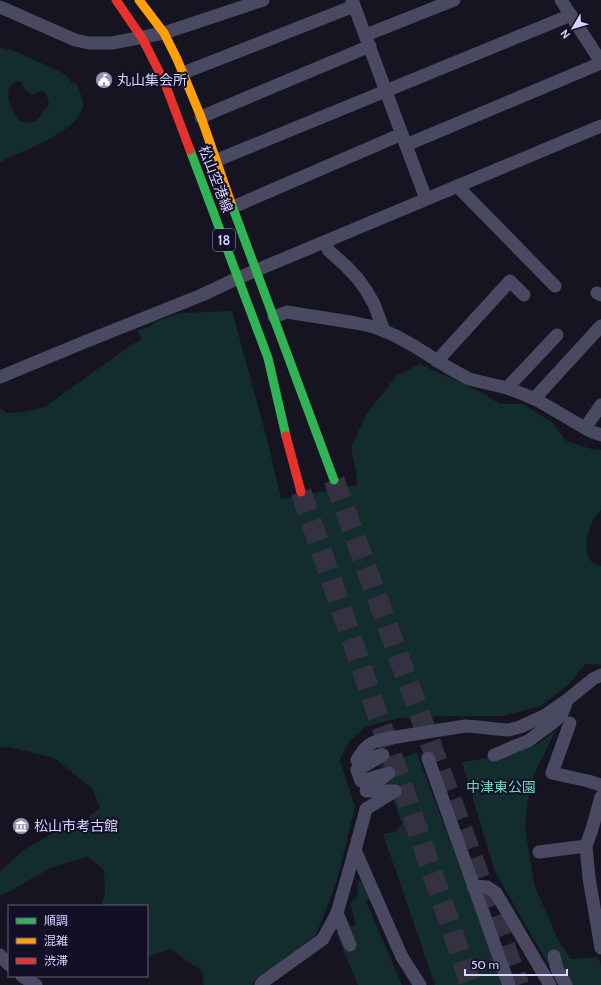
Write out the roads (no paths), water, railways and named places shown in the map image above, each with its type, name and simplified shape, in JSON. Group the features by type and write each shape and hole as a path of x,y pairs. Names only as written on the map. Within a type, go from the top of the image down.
{"main road":[{"name":"松山空港線","path":"116,0 142,38 164,81 197,168 268,358 286,436 302,492"},
{"name":"松山空港線","path":"139,0 164,33 201,117 334,480"}],"street":[{"path":"0,7 74,40 89,43 112,43 164,33 263,0"},
{"path":"201,117 454,0"},
{"path":"233,207 601,62 571,15 564,1"},
{"path":"183,74 353,3 426,199"},
{"path":"197,168 571,15"},
{"path":"0,377 202,295 238,278 601,126"},
{"path":"457,186 555,286"},
{"path":"325,242 329,251 346,266 366,290 374,304 384,331"},
{"path":"437,360 510,281 524,295"},
{"path":"274,317 287,312 374,327 394,335 469,379 506,388 523,394 585,428 601,435"},
{"path":"534,399 601,326"},
{"path":"506,388 557,335"},
{"path":"585,428 601,405"},
{"path":"261,985 263,982 323,939 337,913 366,809 395,791 366,791 389,773 361,781 357,770 383,755 357,760 368,745 376,740 465,726 479,726 509,730 520,727 544,716 593,679 601,675"},
{"path":"494,755 528,741 556,721 562,714 567,700"},
{"path":"570,723 552,773 601,785"},
{"path":"428,758 509,985"},
{"path":"601,797 598,815 586,846 589,878 601,948"},
{"path":"539,852 586,846"},
{"path":"355,850 402,957 420,985"},
{"path":"473,886 488,886 496,893 550,985"},
{"path":"337,913 350,945"},
{"path":"0,955 8,964"},
{"path":"554,956 557,969 566,985"},
{"path":"24,977 36,985"}],"tunnel":[{"path":"334,480 519,985"},
{"path":"301,492 471,985"}],"place":[{"name":"丸山集会所","path":"104,80"},
{"name":"松山市考古館","path":"21,826"}],"park label":[{"name":"中津東公園","path":"501,787"}]}
